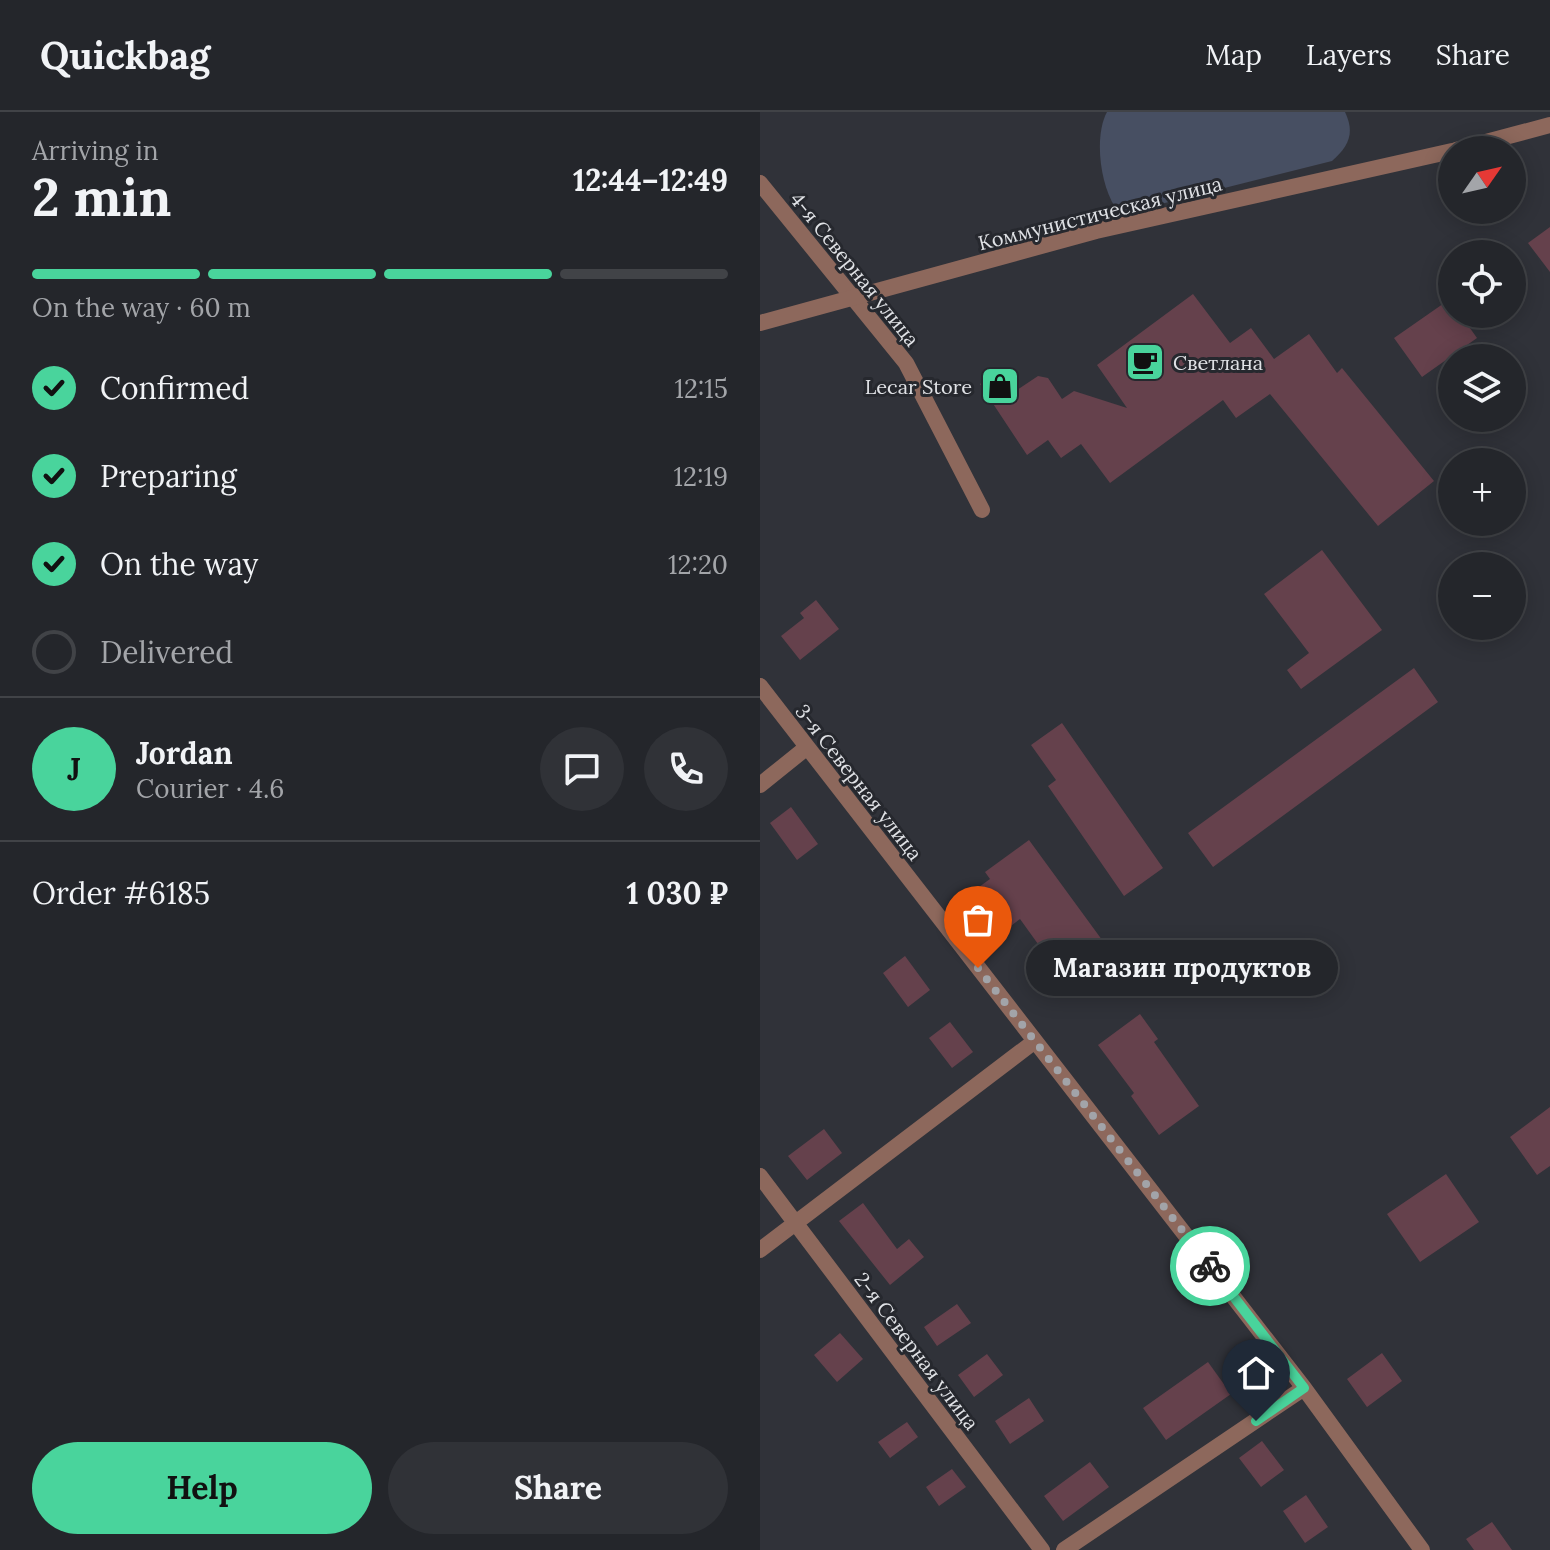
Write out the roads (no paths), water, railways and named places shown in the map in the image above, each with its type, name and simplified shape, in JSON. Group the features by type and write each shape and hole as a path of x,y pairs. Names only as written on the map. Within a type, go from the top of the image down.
{"street":[{"name":"Коммунистическая улица","path":"1508,136 1550,125"},
{"name":"Коммунистическая улица","path":"760,323 1096,231 1438,154"},
{"name":"4-я Северная улица","path":"760,183 906,363 982,510"},
{"name":"3-я Северная улица","path":"760,686 1304,1388 1422,1550"},
{"path":"760,785 806,748"},
{"path":"760,1250 1035,1041"},
{"name":"2-я Северная улица","path":"760,1176 1042,1550"},
{"path":"1064,1550 1304,1388"}],"place":[{"name":"Светлана","path":"1145,362"},
{"name":"Lecar Store","path":"1000,386"},
{"name":"Магазин продуктов","path":"978,968"}]}
